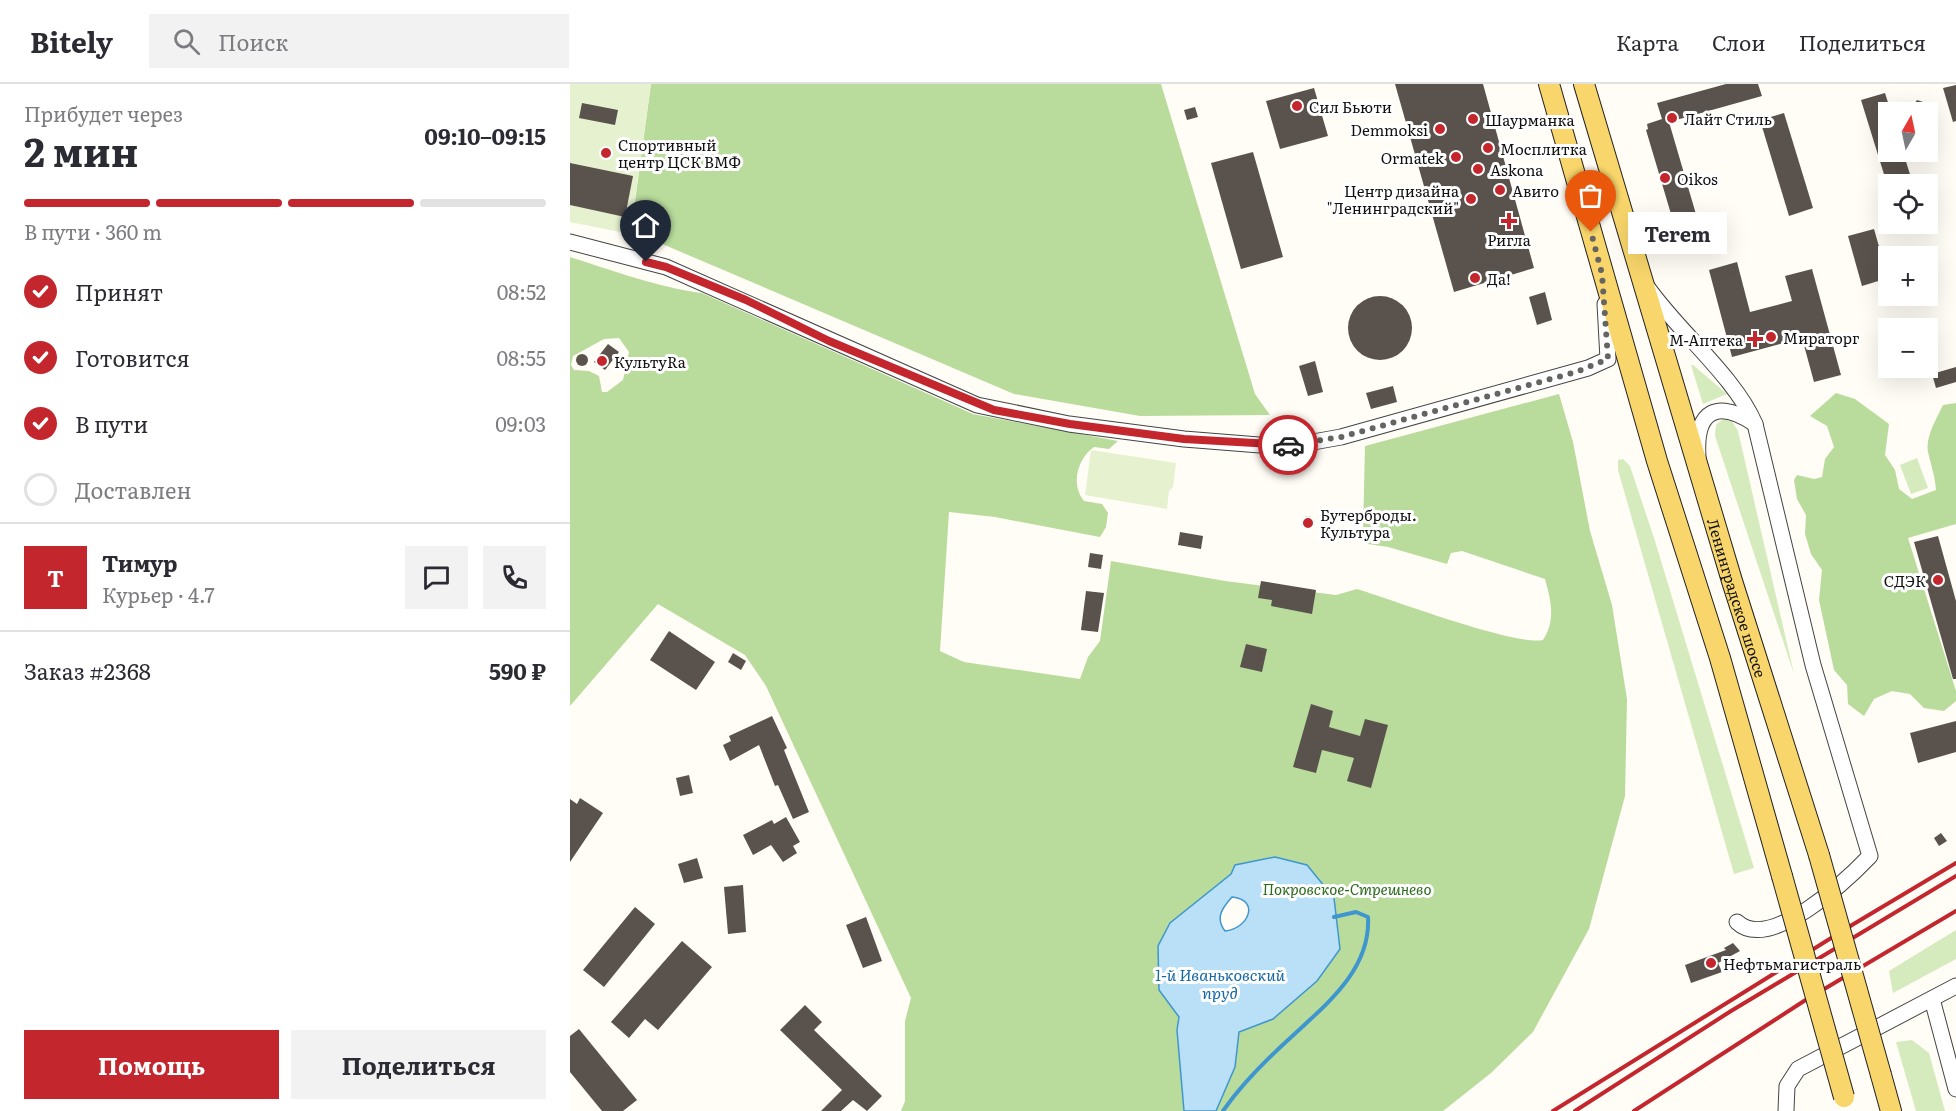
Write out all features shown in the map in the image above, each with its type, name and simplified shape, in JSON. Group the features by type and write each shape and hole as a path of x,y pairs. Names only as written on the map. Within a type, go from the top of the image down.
{"main road":[{"path":"1549,84 1657,461 1720,658 1846,1104"},
{"name":"Ленинградское шоссе","path":"1584,84 1699,475 1819,855 1891,1111"}],"street":[{"path":"570,242 666,267 977,405 1070,424 1184,439 1273,446 1341,437 1576,372 1608,359 1602,274"},
{"path":"1641,279 1666,313 1747,405 1755,424 1813,665 1870,856 1852,875 1801,914 1782,924 1754,930 1737,922"},
{"path":"1699,475 1698,447 1701,427 1712,413 1728,410 1755,424"},
{"path":"1786,1111 1787,1086 1798,1069 1956,986"},
{"path":"1932,999 1956,1089"}],"green space":[{"name":"Спортивный центр ЦСК ВМФ","path":"570,84 651,84 630,234 570,222"},
{"path":"651,84 1161,84 1255,394 1270,415 1140,416 1014,394 660,243 630,238"},
{"name":"Покровское-Стрешнево","path":"570,257 653,283 702,293 973,414 1118,441 1109,449 1094,447 1080,464 1078,472 1077,487 1084,501 1102,504 1108,513 1106,527 1100,537 995,517 949,512 940,651 964,662 1080,679 1088,657 1100,641 1111,561 1225,581 1336,595 1357,589 1481,629 1528,640 1543,640 1551,618 1545,579 1462,551 1451,553 1447,564 1388,547 1368,544 1363,532 1365,446 1559,394 1573,442 1590,531 1612,605 1627,699 1625,796 1589,929 1533,1032 1491,1073 1443,1111 1216,1111 1235,1067 1239,1032 1273,1019 1317,981 1235,865 1231,874 1170,923 1159,989 1179,1017 1177,1031 1184,1111 901,1111 905,1101 905,1021 911,998 766,686 745,655 658,604 570,706","holes":["619,338 629,352 623,380 607,392 602,392 599,376 589,371 574,370 571,365 573,356 604,339"]},
{"path":"1691,365 1693,365 1727,394 1703,404"},
{"path":"1836,393 1855,399 1889,424 1885,455 1895,470 1899,489 1912,499 1936,490 1928,452 1928,440 1943,405 1956,403 1956,524 1908,538 1956,691 1956,701 1944,711 1924,708 1910,694 1892,691 1874,699 1864,716 1848,704 1847,685 1834,670 1819,600 1822,570 1811,554 1805,534 1806,515 1797,499 1794,480 1797,475 1814,479 1822,477 1825,459 1834,447 1827,426 1810,416"},
{"path":"1723,419 1732,421 1738,431 1794,674 1715,436 1716,425"},
{"path":"1091,450 1176,463 1167,509 1085,495"},
{"path":"1917,458 1928,488 1911,494 1900,465"},
{"path":"1623,459 1630,466 1655,541 1754,868 1734,874 1618,470 1618,460"},
{"path":"1956,930 1956,959 1893,993 1889,971"},
{"path":"1912,1040 1929,1053 1945,1111 1916,1111 1896,1042"}],"water":[{"name":"1-й Иваньковский пруд","path":"1275,857 1307,865 1334,898 1340,949 1317,981 1273,1019 1239,1032 1235,1067 1216,1111 1184,1111 1177,1030 1179,1017 1159,990 1158,946 1170,923 1231,874 1235,865","holes":["1232,897 1241,899 1249,909 1248,914 1240,925 1225,931 1220,922 1221,913"]}],"building":[{"name":"Центр дизайна \"Ленинградский\"","path":"1395,84 1483,84 1534,268 1454,292"},
{"path":"1726,84 1758,84 1762,96 1669,122 1705,245 1682,251 1646,130 1648,129 1647,124 1662,119 1657,103"},
{"path":"1956,85 1956,121 1953,122 1943,88"},
{"path":"1314,88 1328,136 1280,149 1266,101"},
{"path":"1885,93 1888,102 1878,102 1878,155 1861,100"},
{"path":"582,103 618,110 615,125 579,118"},
{"path":"1195,107 1198,117 1187,120 1184,110"},
{"path":"1784,113 1813,208 1789,216 1760,120"},
{"path":"1253,152 1283,257 1241,269 1211,163"},
{"path":"1880,162 1906,162 1910,174 1884,174"},
{"path":"570,163 633,176 625,217 570,205"},
{"path":"1874,229 1879,246 1878,281 1862,286 1848,236"},
{"path":"1737,262 1750,312 1792,301 1785,276 1812,269 1841,375 1814,382 1802,338 1732,357 1709,270"},
{"path":"1545,292 1552,320 1537,325 1529,297"},
{"path":"1380,296 1392,298 1403,305 1410,316 1412,328 1410,340 1403,351 1392,358 1380,360 1368,358 1357,351 1350,340 1348,328 1350,316 1357,305 1368,298"},
{"path":"608,344 619,352 605,370 594,362"},
{"path":"584,354 587,355 587,365 580,366 577,365 576,358 577,355"},
{"path":"1315,361 1323,392 1308,396 1299,366"},
{"path":"1956,367 1956,382 1936,388 1933,378 1938,378 1938,372"},
{"path":"1393,386 1397,402 1371,409 1366,393"},
{"path":"1310,516 1313,517 1313,527 1306,528 1303,527 1302,520 1303,517"},
{"path":"1180,532 1203,536 1201,549 1178,545"},
{"path":"1938,536 1956,601 1956,679 1953,679 1914,542"},
{"path":"1090,553 1103,555 1101,569 1088,567"},
{"path":"1261,581 1316,590 1312,614 1271,606 1272,600 1258,598"},
{"path":"1086,591 1104,593 1098,632 1081,630"},
{"path":"669,631 715,662 696,690 650,660"},
{"path":"1246,644 1267,649 1262,672 1240,667"},
{"path":"733,653 746,661 741,670 728,662"},
{"path":"1311,704 1333,711 1329,727 1360,736 1365,719 1388,725 1371,788 1347,781 1354,758 1322,750 1316,773 1293,767"},
{"path":"772,716 787,748 784,750 809,812 793,819 778,785 775,786 759,745 730,761 723,745 731,741 729,736"},
{"path":"1956,721 1956,752 1918,763 1910,733"},
{"path":"689,775 693,793 680,796 676,778"},
{"path":"580,798 603,813 570,862 570,799 577,804"},
{"path":"786,817 800,842 793,846 797,853 783,862 771,845 753,855 743,835 772,820 774,824"},
{"path":"1941,833 1947,841 1939,846 1934,838"},
{"path":"697,858 703,878 684,883 678,864"},
{"path":"743,885 746,932 728,934 724,887"},
{"path":"635,907 655,924 604,987 583,970"},
{"path":"866,917 882,961 863,968 846,925"},
{"path":"682,941 712,967 658,1030 645,1019 629,1038 611,1022"},
{"path":"1733,943 1740,951 1718,963 1722,972 1691,983 1685,965 1726,950 1724,948"},
{"path":"805,1005 822,1022 814,1030 882,1096 867,1111 853,1100 841,1111 821,1111 842,1090 780,1030"},
{"path":"579,1029 637,1100 623,1111 602,1111 570,1072 570,1036"}],"waterway":[{"path":"1223,1111 1271,1056 1330,1000 1353,971 1362,954 1367,936 1368,917 1356,912 1334,917"}],"railway":[{"path":"1553,1111 1956,863"},
{"path":"1575,1111 1731,1011 1956,876"},
{"path":"1634,1111 1804,1001 1956,911"}],"way so far":[{"path":"1288,445 1341,437 1576,372 1608,359 1608,333 1602,274 1591,232"}],"place":[{"name":"Сил Бьюти","path":"1297,106"},
{"name":"Лайт Стиль","path":"1672,118"},
{"name":"Шаурманка","path":"1473,119"},
{"name":"Demmoksi","path":"1440,129"},
{"name":"Мосплитка","path":"1488,148"},
{"name":"Спортивный центр ЦСК ВМФ","path":"606,153"},
{"name":"Ormatek","path":"1456,157"},
{"name":"Askona","path":"1478,169"},
{"name":"Oikos","path":"1665,178"},
{"name":"Авито","path":"1500,190"},
{"name":"Центр дизайна \"Ленинградский\"","path":"1471,199"},
{"name":"Ригла","path":"1509,221"},
{"name":"Terem","path":"1591,232"},
{"name":"Да!","path":"1475,278"},
{"name":"Мираторг","path":"1771,337"},
{"name":"М-Аптека","path":"1755,339"},
{"name":"КультуRа","path":"602,361"},
{"name":"Бутерброды. Культура","path":"1308,523"},
{"name":"СДЭК","path":"1938,580"},
{"name":"Нефтьмагистраль","path":"1711,963"}],"route":[{"path":"646,262 666,267 746,300 829,341 977,405 994,410 1070,424 1184,439 1260,446 1288,445"}]}
